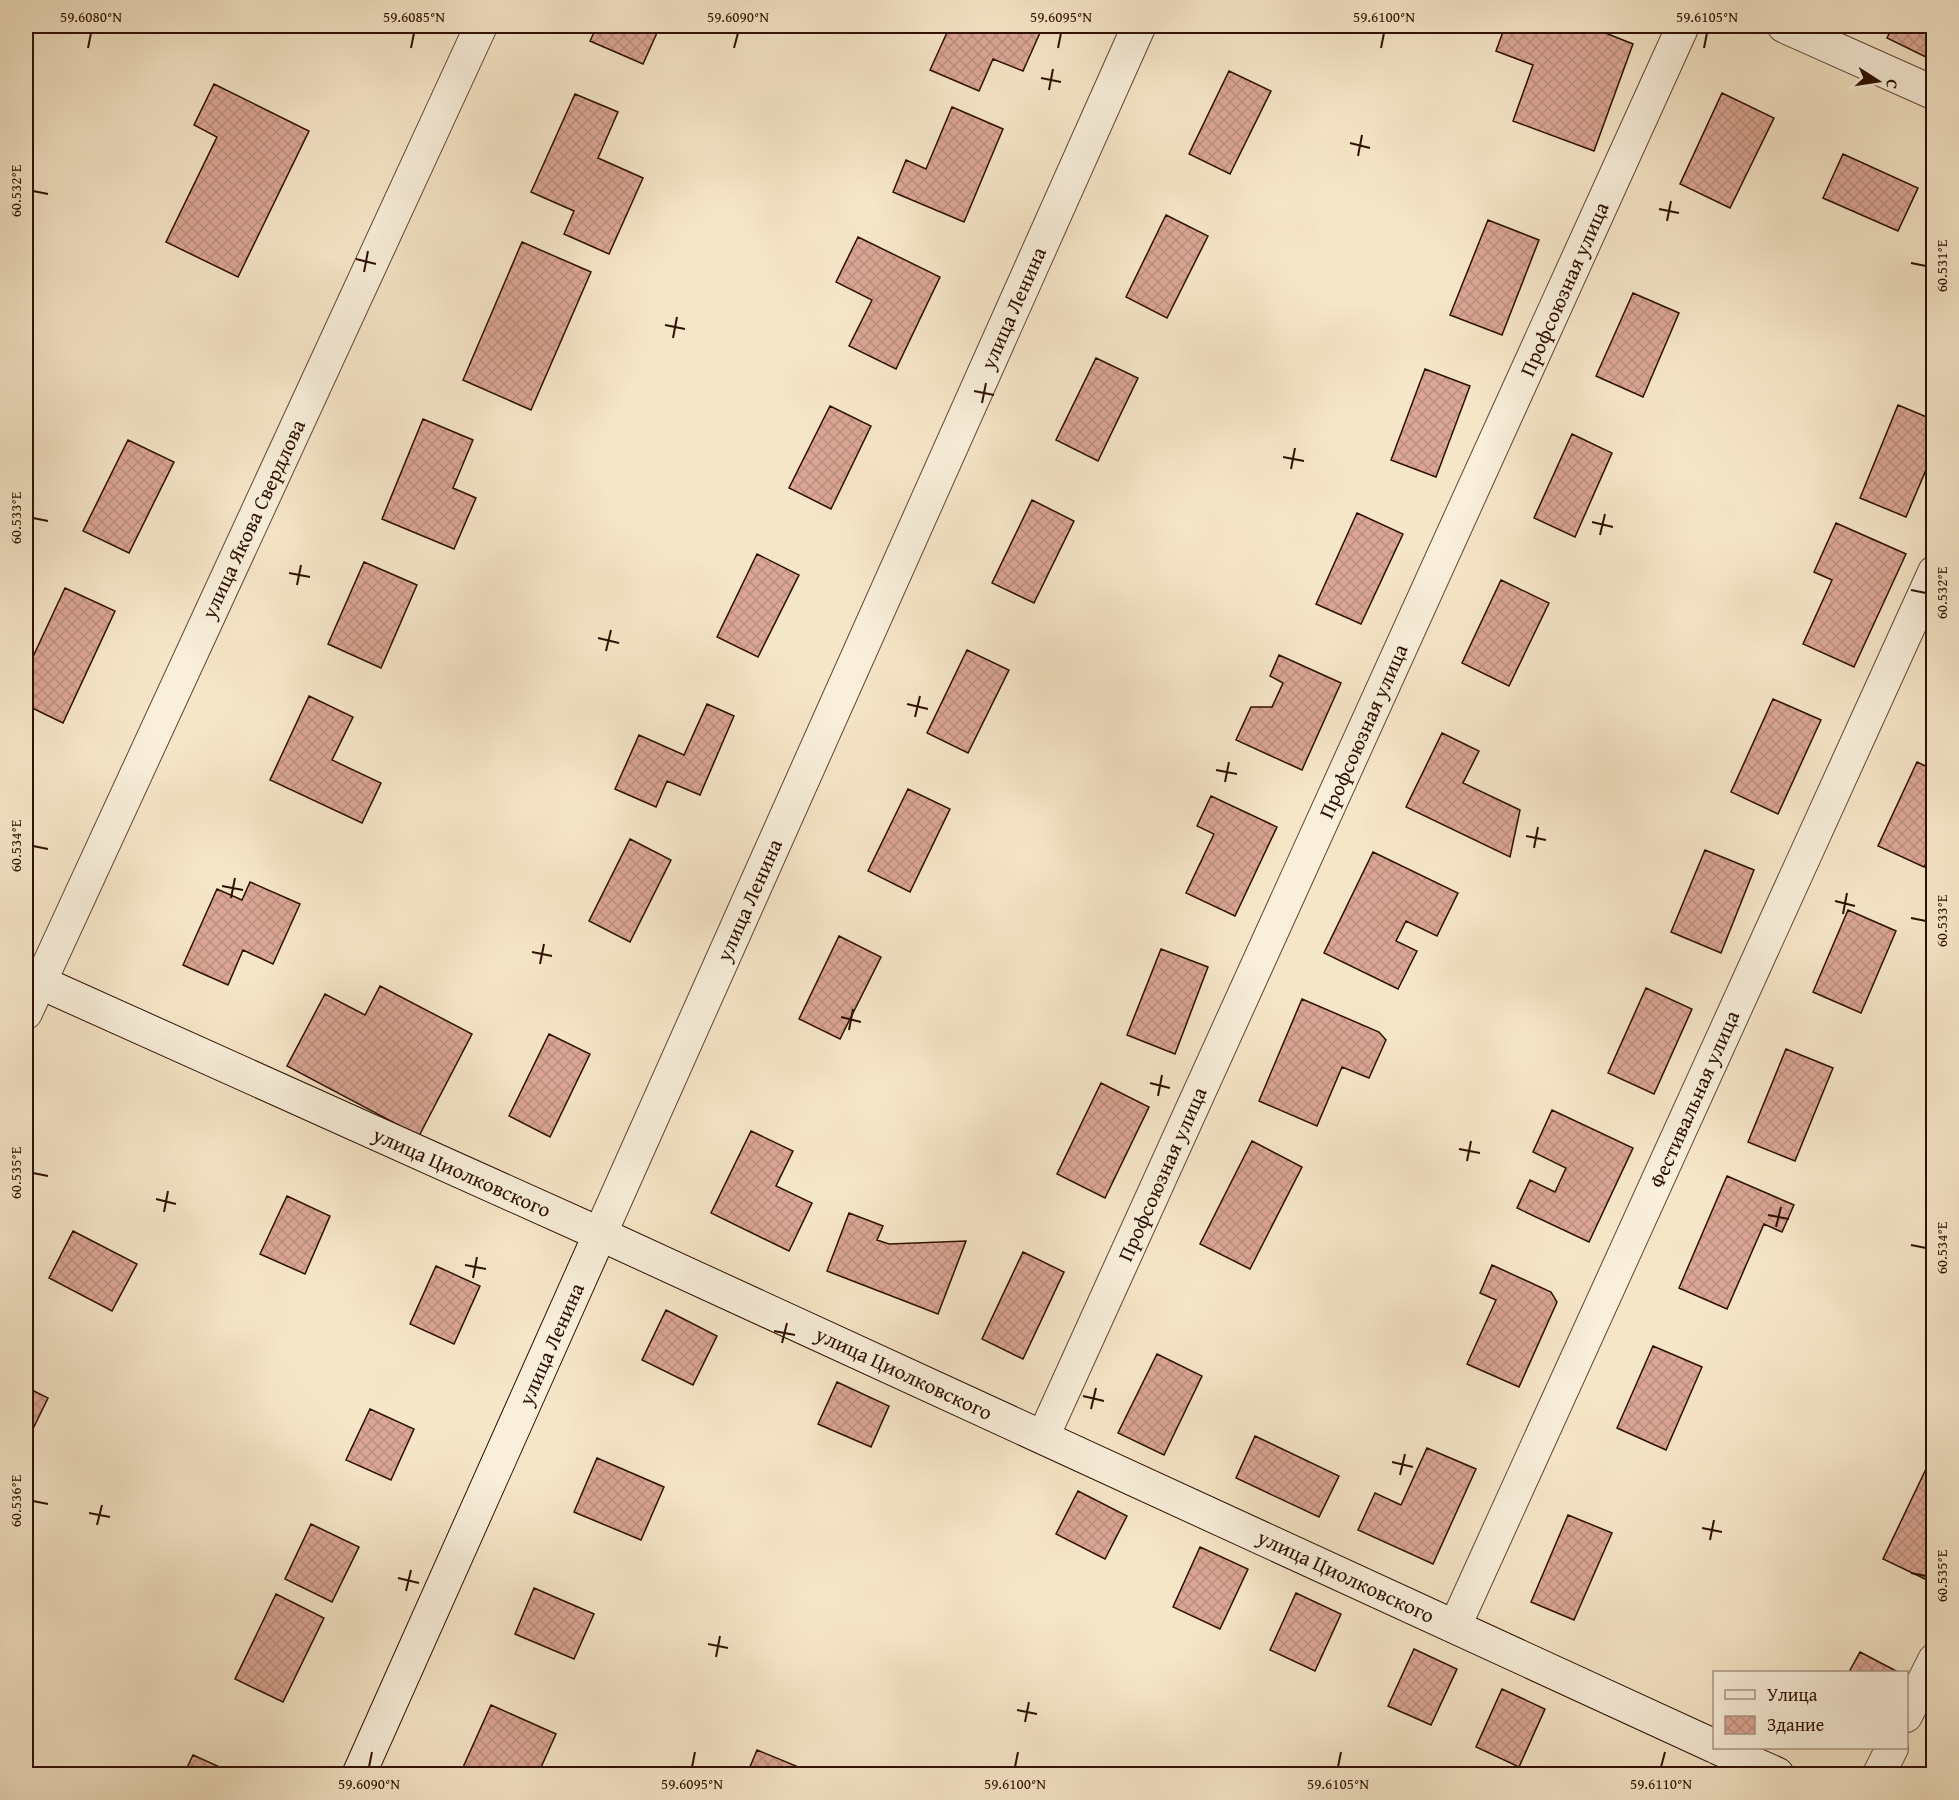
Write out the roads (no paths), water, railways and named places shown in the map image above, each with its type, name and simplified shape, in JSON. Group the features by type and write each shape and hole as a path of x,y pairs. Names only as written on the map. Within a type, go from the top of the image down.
{"main road":[{"name":"улица Ленина","path":"359,1774 1139,26"},
{"path":"1784,26 1934,93"},
{"name":"улица Циолковского","path":"32,979 600,1234 1713,1745"},
{"name":"улица Циолковского","path":"1721,1749 1777,1774"}],"street":[{"name":"улица Якова Свердлова","path":"26,1013 32,979 481,26"},
{"name":"Профсоюзная улица","path":"1043,1437 1683,26"},
{"name":"Фестивальная улица","path":"1455,1626 1934,572"},
{"path":"1908,1712 1934,1660"},
{"path":"1879,1774 1892,1749"}]}
